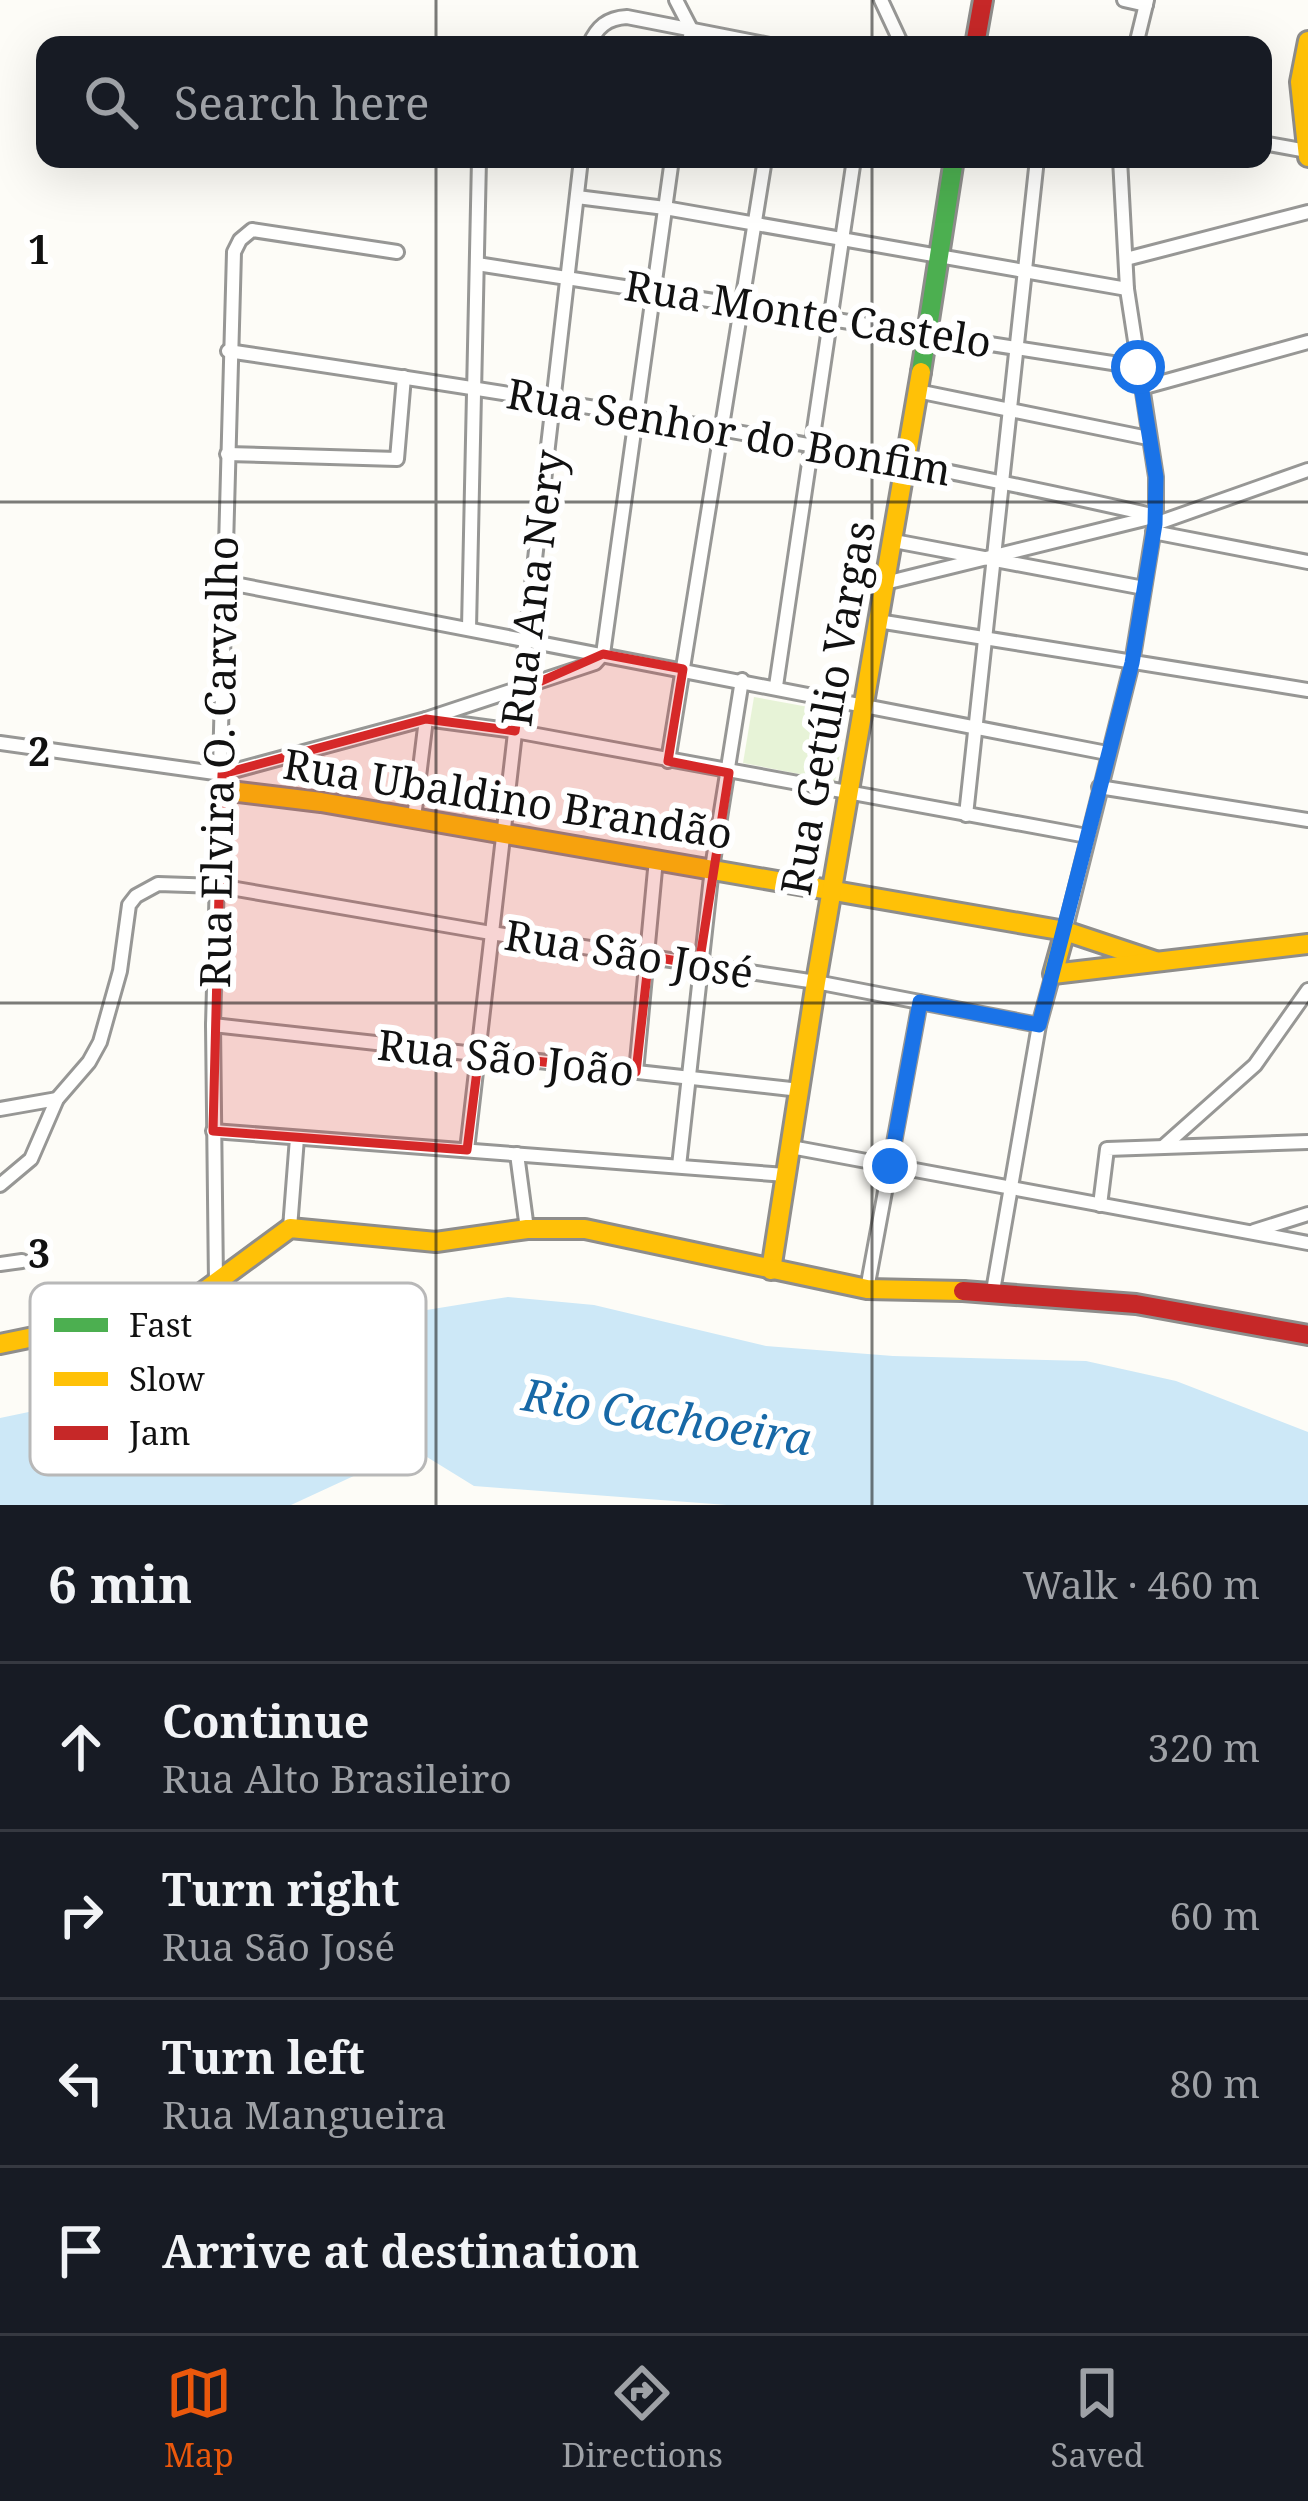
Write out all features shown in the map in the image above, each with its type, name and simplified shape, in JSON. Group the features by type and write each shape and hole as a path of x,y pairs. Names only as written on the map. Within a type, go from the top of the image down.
{"street":[{"path":"676,0 691,29 690,36"},
{"path":"881,0 898,36"},
{"path":"977,36 983,0"},
{"path":"1124,0 1146,3 1138,36"},
{"path":"594,36 611,18 652,20 726,36"},
{"path":"1272,145 1307,154 1300,82 1308,41"},
{"path":"469,628 479,168"},
{"name":"Rua Ana Nery","path":"467,1150 580,168"},
{"path":"0,743 222,782 589,667 603,654 671,168"},
{"path":"668,761 764,168"},
{"path":"776,686 853,168"},
{"name":"Rua Getúlio Vargas","path":"771,1270 816,982 908,463 952,168"},
{"path":"966,814 1036,168"},
{"path":"993,1291 1039,1025 1132,663 1154,524 1156,477 1127,289 1121,168"},
{"path":"577,197 665,208 1127,289"},
{"path":"1126,259 1308,212"},
{"name":"Rua Elvira O. Carvalho","path":"216,1283 213,1025 234,252 252,230 398,252"},
{"name":"Rua Monte Castelo","path":"477,264 1138,367"},
{"path":"1141,388 1308,342"},
{"name":"Rua Senhor do Bonfim","path":"229,351 556,401 1001,481 1308,562"},
{"path":"227,454 397,459 404,377"},
{"path":"917,391 1148,438"},
{"path":"886,583 1154,524 1308,470"},
{"path":"894,541 1144,588"},
{"path":"224,582 1107,753"},
{"path":"878,621 1308,690"},
{"path":"679,1166 699,965 742,680"},
{"path":"426,719 515,731 1087,836"},
{"path":"414,818 426,719"},
{"name":"Rua Ubaldino Brandão","path":"222,782 1065,931 1155,961"},
{"path":"1099,787 1308,820"},
{"path":"636,1072 656,860"},
{"name":"Rua São José","path":"0,1185 32,1160 57,1099 100,1042 120,971 128,905 158,884 218,886 816,982 1039,1025"},
{"path":"1053,974 1308,944"},
{"path":"1164,1146 1255,1065 1308,990"},
{"path":"866,1289 920,1002"},
{"name":"Rua São João","path":"213,1025 800,1090"},
{"path":"0,1109 57,1099"},
{"path":"213,1131 786,1174"},
{"path":"290,1228 297,1138"},
{"path":"1100,1205 1107,1149 1308,1142"},
{"path":"791,1147 1308,1243"},
{"path":"518,1154 527,1229"},
{"path":"1247,1233 1308,1214"},
{"path":"218,1283 243,1259 290,1228 436,1242 527,1229 585,1229 866,1289 993,1291 1136,1304 1308,1335"},
{"path":"0,1264 22,1261"},
{"path":"0,1344 30,1338"}],"highlighted area":[{"path":"603,654 683,669 668,761 729,773 699,965 649,956 636,1072 479,1055 467,1150 213,1131 222,774 426,719 515,731 521,690"}],"green space":[{"path":"754,697 847,714 835,781 743,763"}],"water":[{"name":"Rio Cachoeira","path":"508,1297 594,1305 766,1346 893,1356 1086,1361 1176,1381 1308,1432 1308,1505 727,1505 474,1486 426,1457 426,1310"},
{"name":"Rio Cachoeira","path":"30,1412 30,1475 356,1475 291,1505 0,1505 0,1418"}],"traffic: fast":[{"path":"921,372 953,168"}],"traffic: slow":[{"path":"1308,41 1300,82 1308,157"},
{"path":"771,1270 921,372"},
{"path":"222,790 321,802 1065,931 1155,961"},
{"path":"1065,931 1053,974 1308,944"},
{"path":"215,1283 290,1228 436,1242 527,1229 585,1229 867,1289 963,1291"},
{"path":"0,1344 30,1338"}],"traffic: jam":[{"path":"977,36 983,0"},
{"path":"963,1291 1136,1304 1308,1335"}],"route":[{"path":"890,1166 920,1002 1039,1025 1132,663 1155,524 1156,477 1138,367"}]}
